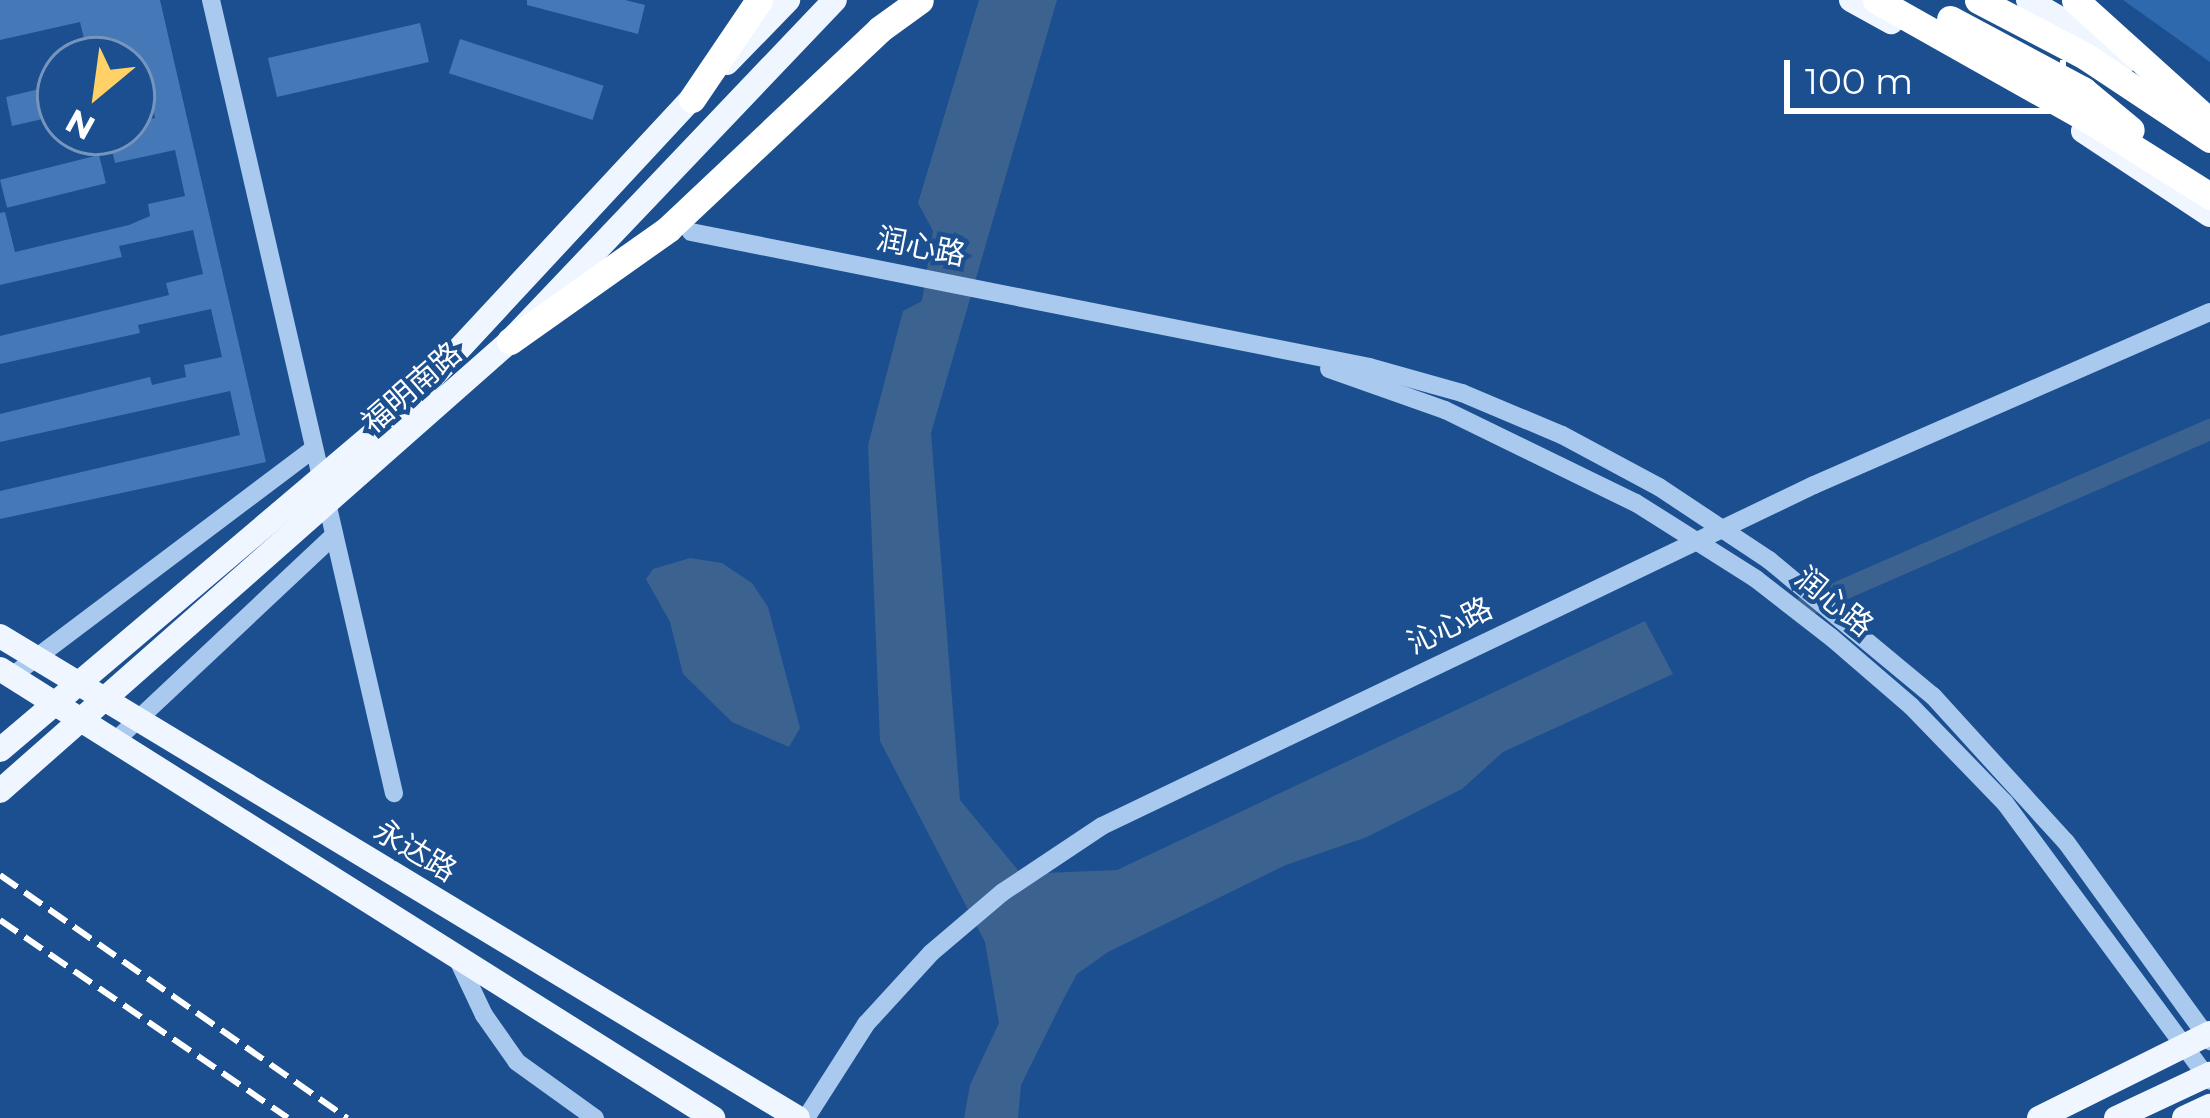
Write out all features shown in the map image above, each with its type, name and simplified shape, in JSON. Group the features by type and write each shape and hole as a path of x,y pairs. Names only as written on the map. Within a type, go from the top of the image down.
{"highway":[{"path":"692,99 759,0"},
{"path":"510,341 668,229 880,29 920,0"},
{"path":"1876,0 2091,121 2210,195"},
{"path":"1914,0 2083,91 2210,195"},
{"path":"1978,0 2085,56 2210,139"},
{"path":"2074,0 2210,122"}],"main road":[{"name":"福明南路","path":"0,750 406,406 788,0"},
{"name":"福明南路","path":"0,791 510,341 835,0"},
{"path":"1851,0 2047,106 2210,215"},
{"path":"2028,0 2210,105"},
{"name":"永达路","path":"0,635 802,1118"},
{"path":"6,673 713,1118"},
{"path":"2039,1118 2209,1036"},
{"path":"2116,1118 2210,1078"},
{"path":"2184,1118 2210,1106"}],"street":[{"path":"211,0 394,794"},
{"name":"润心路","path":"691,232 1369,367 1462,393 1562,435 1723,528 1867,636 1933,695 2066,842 2209,1036"},
{"name":"沁心路","path":"802,1118 866,1024 931,953 1003,892 1102,826 1697,540 2210,312"},
{"name":"润心路","path":"1280,350 1445,410 1544,454 1697,540 1832,638 1911,706 1989,787 2080,898 2210,1078"},
{"path":"6,673 36,657 312,450"},
{"path":"116,740 332,537"},
{"path":"455,953 484,1015 517,1062 595,1118"}],"shaded area":[{"path":"979,0 1057,0 931,433 960,800 1021,874 1117,870 1645,621 1673,674 1503,752 1462,789 1367,837 1286,865 1108,952 1077,974 1021,1085 1018,1118 964,1118 970,1085 999,1023 985,942 880,741 868,445 903,311 922,301 933,231 918,203"},
{"path":"2123,0 2210,0 2210,62"},
{"path":"690,558 722,563 752,583 768,607 800,728 789,747 732,722 683,674 670,622 646,579 653,569"}],"building":[{"path":"0,0 160,0 266,462 0,519 0,491 240,435 230,391 0,442 0,414 150,377 152,385 186,377 184,365 222,357 211,309 138,325 140,333 0,364 0,336 169,295 166,283 203,274 193,230 119,246 122,257 0,285 0,213 5,212 15,252 129,225 150,216 148,204 185,196 175,150 156,154 156,36 83,36 80,22 0,40"},
{"path":"527,0 625,0 645,5 638,34 527,5"},
{"path":"420,23 429,62 277,97 268,58"},
{"path":"460,39 604,86 592,120 449,73"},
{"path":"36,90 36,120 12,126 6,97"},
{"path":"99,156 106,183 7,208 0,180"},
{"path":"113,156 147,156 115,163"}],"waterway":[{"path":"1802,607 2210,429"}],"railway":[{"path":"0,875 347,1118"},
{"path":"0,920 288,1118"}]}
